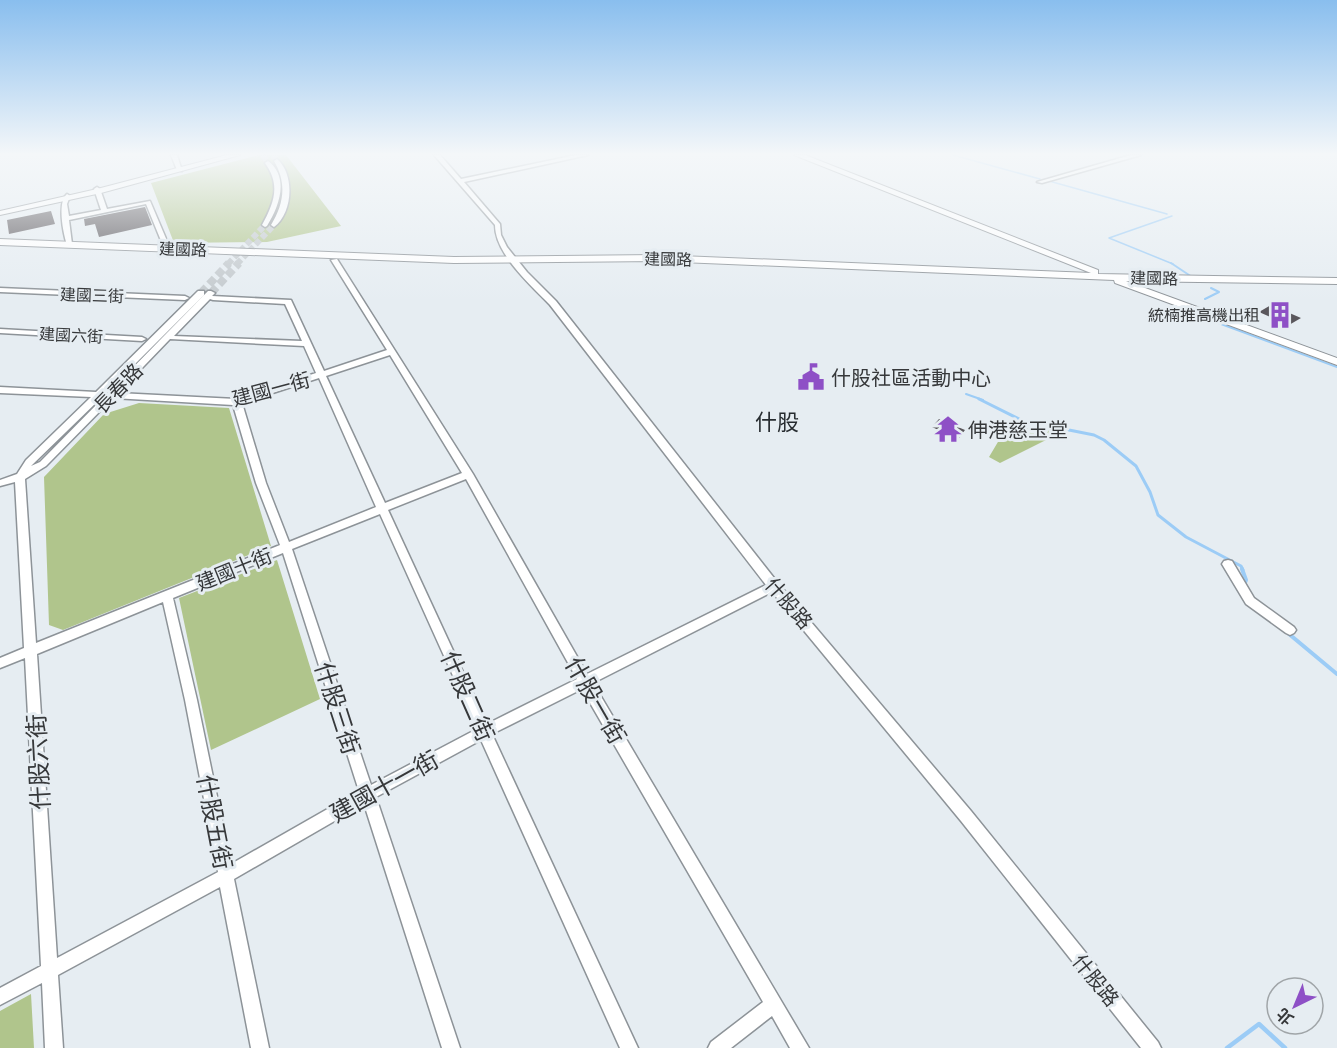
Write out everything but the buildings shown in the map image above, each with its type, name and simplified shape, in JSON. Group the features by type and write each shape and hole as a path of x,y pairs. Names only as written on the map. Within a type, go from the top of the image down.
{"main road":[{"path":"0,212 37,204"},
{"path":"922,204 1107,277 1337,362"},
{"path":"941,204 1146,284 1337,353"},
{"name":"建國路","path":"0,242 516,262"},
{"name":"建國路","path":"0,246 335,260 674,263 1131,278 1337,281"},
{"name":"建國路","path":"849,269 1196,286 1337,286"}],"street":[{"path":"64,204 69,244"},
{"path":"102,204 105,211"},
{"path":"66,219 139,204"},
{"path":"149,204 167,248"},
{"path":"265,225 275,204"},
{"path":"274,225 281,215 284,204"},
{"name":"什股路","path":"480,204 498,225 498,235 516,262 553,303 774,586 966,816 1152,1048"},
{"path":"335,260 393,351"},
{"name":"建國三街","path":"0,290 185,298"},
{"name":"長春路","path":"20,477 29,462 201,293"},
{"name":"長春路","path":"0,483 20,477 43,464 212,295 288,302 307,344"},
{"name":"建國六街","path":"0,331 142,339"},
{"path":"173,338 307,344"},
{"name":"什股二街","path":"307,344 629,1048"},
{"name":"建國一街","path":"0,390 237,402 393,351"},
{"name":"什股一街","path":"393,351 468,474 585,681 800,1048"},
{"name":"什股三街","path":"237,402 261,483 286,547 451,1048"},
{"name":"建國十街","path":"0,663 468,474"},
{"name":"什股六街","path":"20,477 54,1048"},
{"path":"1228,564 1250,601 1290,630"},
{"name":"建國十一街","path":"0,997 225,876 366,795 484,732 774,586"},
{"name":"什股五街","path":"167,596 192,700 260,1048"},
{"path":"717,1048 774,1004"}],"green space":[{"path":"159,204 324,204 341,226 267,242 174,243"},
{"path":"139,403 229,408 271,546 63,630 49,625 44,477 104,414"},
{"path":"1011,420 1029,429 1056,431 1048,439 1000,463 989,457"},
{"path":"277,560 320,699 211,750 179,598"},
{"path":"31,994 34,1048 0,1048 0,1011"}],"waterway":[{"path":"1131,204 1167,214"},
{"path":"1172,216 1109,238 1172,263"},
{"path":"1172,263 1192,277"},
{"path":"1205,299 1219,292 1211,288"},
{"path":"1188,309 1186,311 1337,367"},
{"path":"966,394 983,400"},
{"path":"979,399 1037,428 1064,429 1094,435 1104,440 1136,466 1150,492 1158,515 1186,537 1241,566 1243,570"},
{"path":"1242,569 1246,580 1244,585"},
{"path":"1289,634 1337,674"},
{"path":"1227,1048 1259,1024 1285,1048"}],"tunnel":[{"path":"228,264 265,225"},
{"path":"237,264 274,225"},
{"path":"201,293 229,263"},
{"path":"211,293 239,263"}],"place":[{"name":"統楠推高機出租","path":"1280,315"},
{"name":"什股社區活動中心","path":"811,377"},
{"name":"伸港慈玉堂","path":"948,429"}],"district":[{"name":"什股","path":"777,421"}]}
